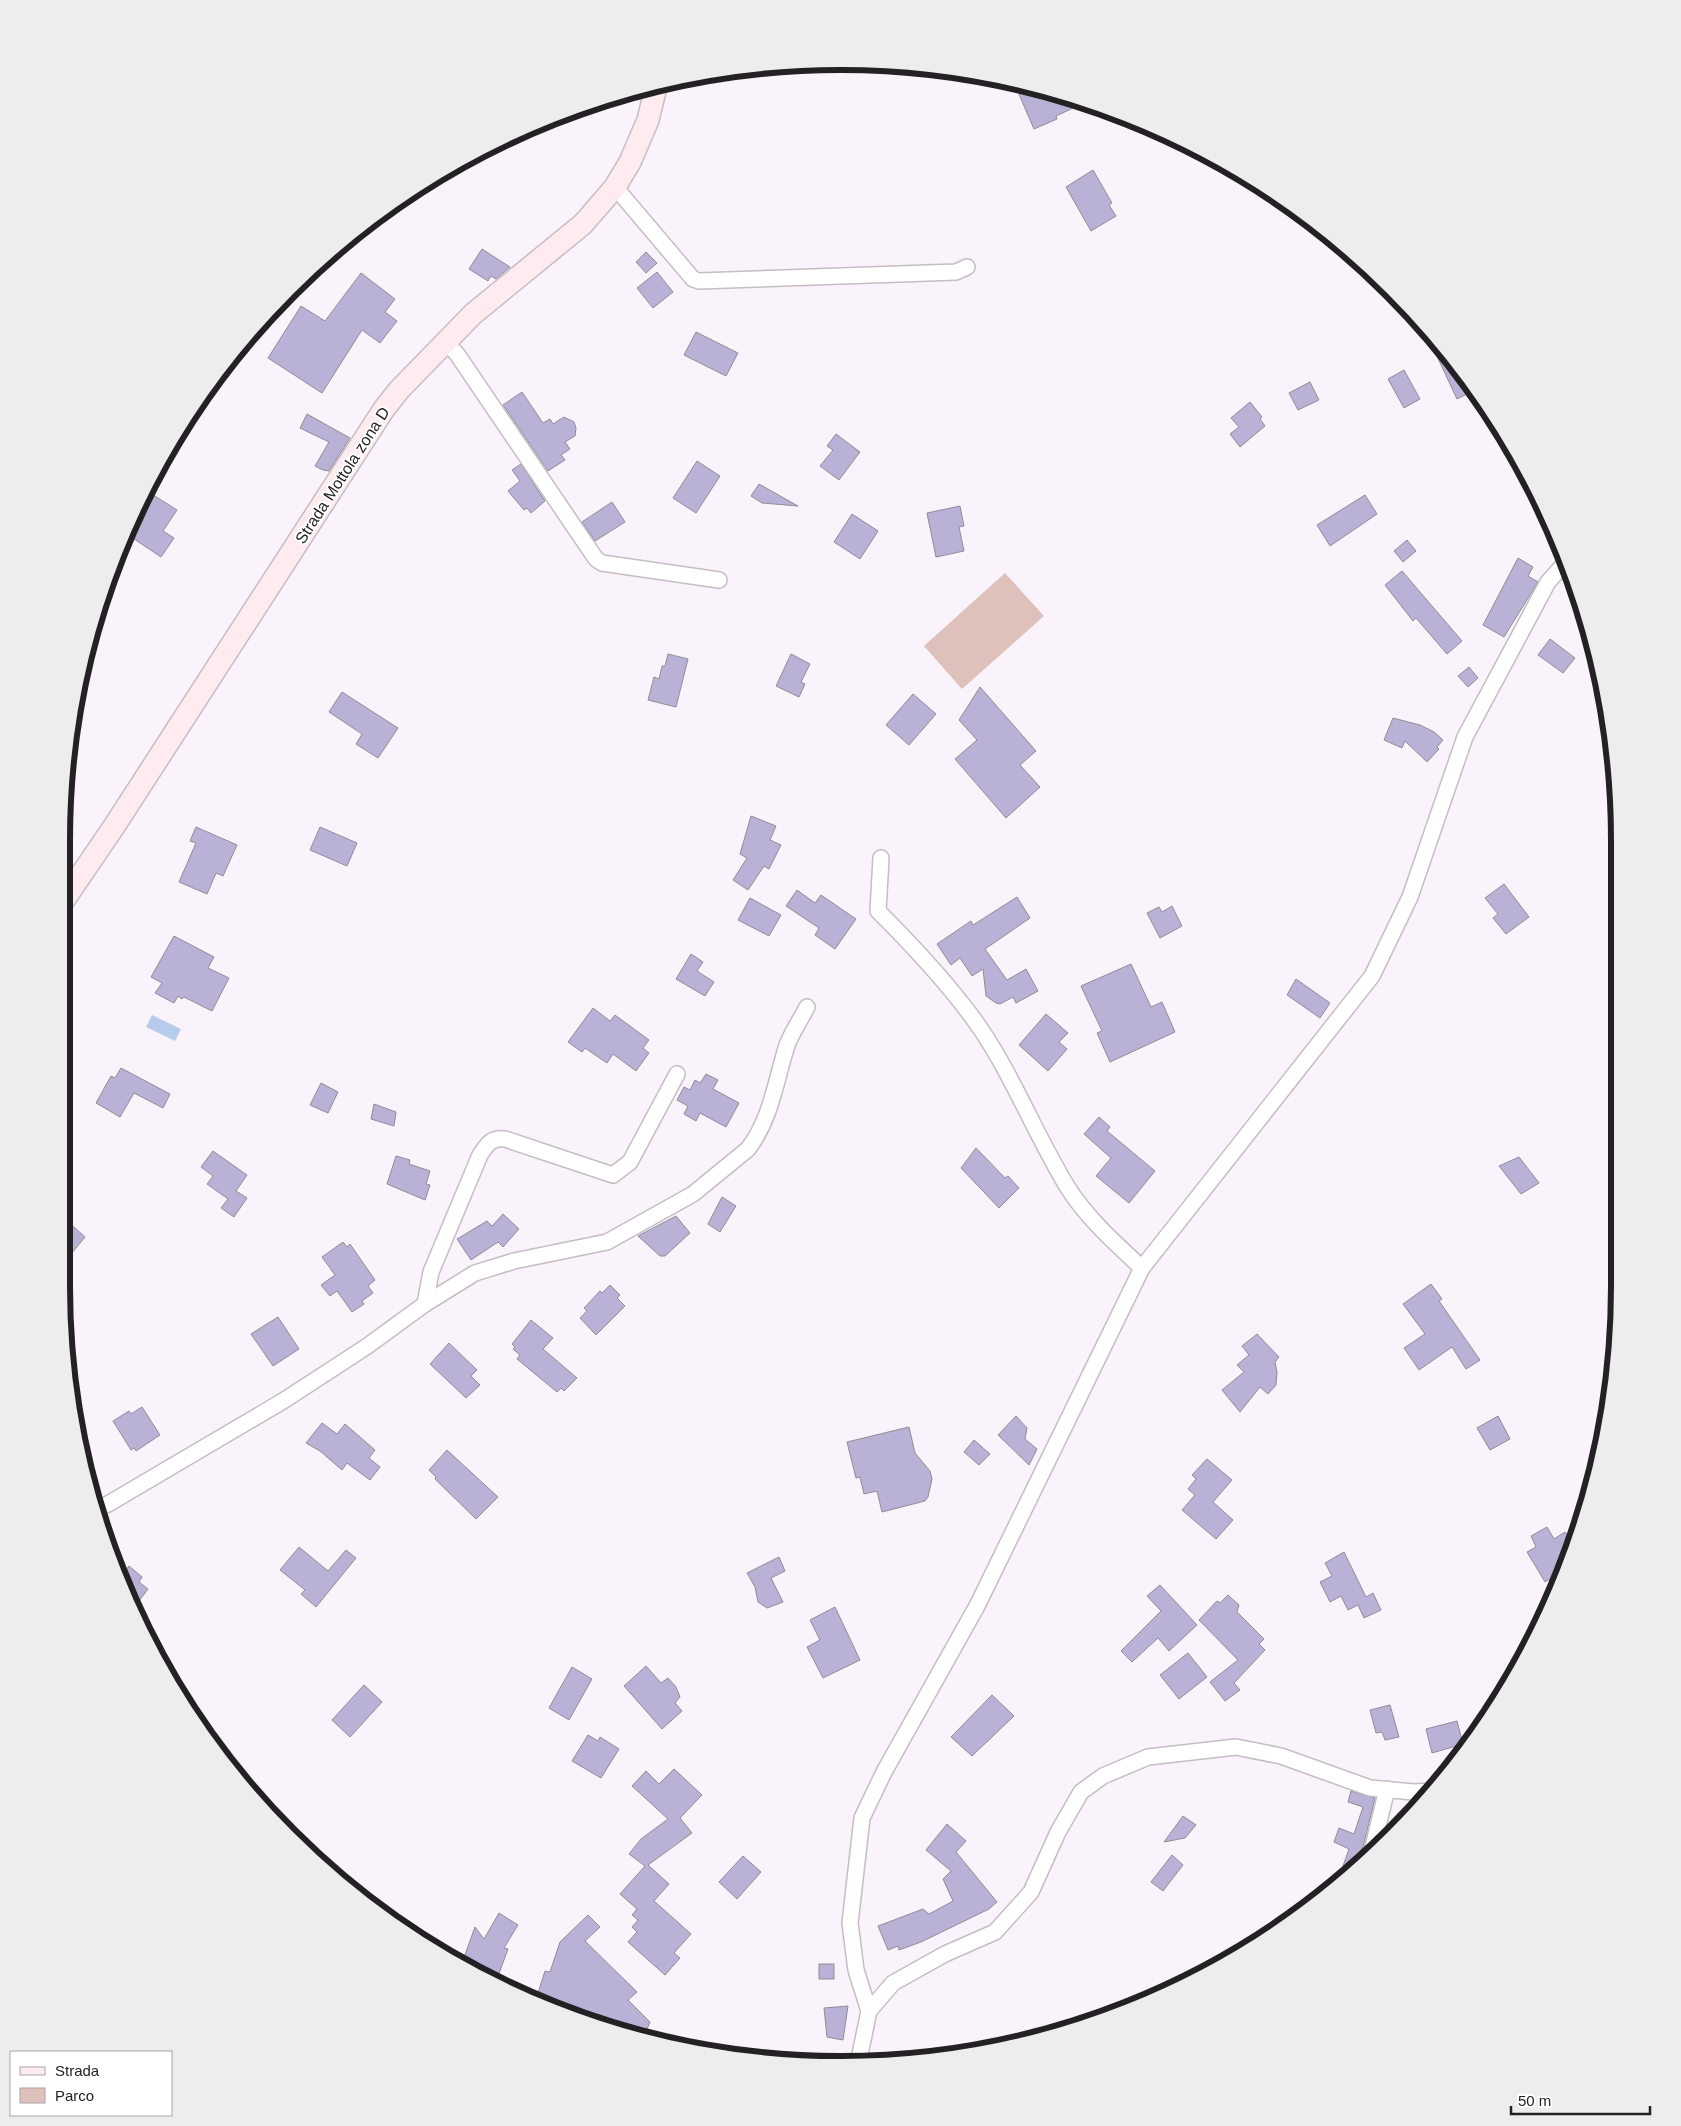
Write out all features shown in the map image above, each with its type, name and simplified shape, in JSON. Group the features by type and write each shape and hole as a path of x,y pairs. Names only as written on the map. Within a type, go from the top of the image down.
{"main road":[{"name":"Strada Mottola zona D","path":"70,891 115,825 384,409 398,390 473,314 584,224 615,187 630,162 648,120 655,93"}],"street":[{"path":"615,187 692,279 699,282 956,272 967,267"},
{"path":"446,342 457,354 596,559 602,562 719,580"},
{"path":"860,2055 869,2010 856,1970 850,1923 862,1818 884,1772 977,1606 1142,1268 1372,976 1410,897 1465,737 1548,582 1560,568"},
{"path":"881,858 878,911 956,997 980,1029 1009,1077 1068,1188 1111,1239 1142,1268"},
{"path":"103,1507 283,1401 366,1347 425,1304 475,1273 514,1261 608,1242 693,1194 748,1149 754,1141 776,1090 788,1043 807,1007"},
{"path":"425,1304 431,1272 480,1155 490,1142 497,1138 505,1139 613,1175 630,1162 677,1074"},
{"path":"869,2010 893,1984 945,1954 995,1932 1031,1892 1058,1832 1080,1792 1103,1776 1148,1757 1236,1747 1282,1756 1370,1788 1422,1791"},
{"path":"1374,1840 1386,1789"}],"green space":[{"path":"1005,573 1044,616 962,689 924,646"}],"water":[{"path":"152,1015 181,1029 175,1041 146,1027"}],"building":[{"path":"1018,92 1040,96 1075,107 1056,116 1057,119 1034,129"},
{"path":"1093,170 1112,203 1109,205 1116,216 1091,231 1066,187"},
{"path":"482,249 510,267 496,279 491,276 488,281 469,269"},
{"path":"646,252 657,263 646,273 636,262"},
{"path":"657,272 673,292 653,308 637,288"},
{"path":"361,273 395,299 385,312 397,321 380,343 362,330 322,393 268,358 301,306 325,321"},
{"path":"696,332 738,353 726,376 684,355"},
{"path":"1435,352 1452,371 1468,394 1457,399"},
{"path":"1404,370 1420,399 1404,408 1388,379"},
{"path":"1310,382 1319,400 1298,410 1289,393"},
{"path":"522,392 543,423 550,419 553,424 564,417 574,422 576,428 575,436 565,442 570,449 561,455 565,460 548,471 503,405"},
{"path":"1250,402 1262,417 1260,419 1265,426 1240,447 1230,434 1239,427 1231,418"},
{"path":"307,414 350,438 329,471 315,466 329,442 300,428"},
{"path":"836,434 860,452 839,480 820,466 833,450 827,446"},
{"path":"697,461 720,476 696,513 673,498"},
{"path":"521,464 545,501 531,513 527,508 524,510 508,491 520,481 512,470"},
{"path":"759,484 798,506 762,503 751,496"},
{"path":"152,494 177,510 163,531 174,538 161,557 132,538"},
{"path":"1365,495 1377,514 1330,546 1317,525"},
{"path":"612,502 625,522 595,541 582,522"},
{"path":"960,506 964,526 959,527 964,551 936,557 927,513"},
{"path":"852,514 878,531 860,559 834,542"},
{"path":"1407,540 1416,551 1403,562 1394,551"},
{"path":"1518,558 1533,567 1528,576 1538,582 1504,637 1483,625"},
{"path":"1402,571 1462,641 1447,654 1416,618 1413,621 1385,585"},
{"path":"1550,639 1575,658 1563,673 1538,655"},
{"path":"668,654 688,659 676,707 648,700 654,677 659,679 662,666 665,666"},
{"path":"791,654 810,664 801,682 805,684 799,697 776,686"},
{"path":"1469,667 1478,678 1468,687 1458,676"},
{"path":"980,687 1036,751 1020,765 1040,787 1006,818 955,759 977,740 959,720"},
{"path":"342,692 398,728 378,758 356,744 362,734 329,712"},
{"path":"913,694 936,714 909,745 886,725"},
{"path":"1393,718 1420,725 1434,732 1443,740 1437,747 1439,749 1427,762 1405,741 1402,748 1384,740"},
{"path":"751,816 776,826 770,840 781,845 769,869 764,866 748,890 733,880 747,858 740,854"},
{"path":"196,827 237,845 223,876 216,873 207,894 179,882 196,843 190,841"},
{"path":"320,827 357,843 347,866 310,850"},
{"path":"1504,884 1529,917 1506,934 1493,918 1498,914 1485,898"},
{"path":"797,890 815,903 821,895 856,919 835,949 815,935 819,928 786,906"},
{"path":"1017,897 1030,918 985,949 1007,980 1026,969 1038,991 1016,1003 1013,997 1000,1004 986,996 983,969 972,976 960,958 951,965 937,944 971,921 973,925"},
{"path":"750,898 781,915 769,936 738,920"},
{"path":"1172,906 1182,926 1160,938 1147,913 1159,907 1162,912"},
{"path":"174,936 214,957 208,968 229,978 212,1011 184,997 182,999 178,996 174,1003 155,993 162,983 151,977"},
{"path":"691,954 703,962 697,971 714,982 705,996 676,979"},
{"path":"1131,964 1151,1007 1162,1002 1175,1032 1110,1062 1097,1033 1102,1031 1081,986"},
{"path":"1296,979 1330,1003 1320,1018 1287,995"},
{"path":"593,1008 610,1021 615,1015 649,1040 643,1048 649,1053 636,1071 613,1054 607,1063 585,1048 582,1052 568,1042"},
{"path":"1046,1014 1068,1033 1059,1042 1067,1049 1048,1071 1019,1045"},
{"path":"121,1068 170,1094 163,1108 134,1093 120,1117 96,1103 111,1076 115,1078"},
{"path":"706,1074 718,1080 713,1089 739,1103 726,1127 700,1113 696,1121 684,1114 688,1106 677,1100 684,1087 690,1090 695,1080 700,1083"},
{"path":"321,1083 338,1092 328,1113 310,1105"},
{"path":"374,1104 396,1112 394,1126 371,1119"},
{"path":"1099,1117 1110,1127 1107,1131 1155,1171 1129,1203 1096,1176 1111,1158 1084,1134"},
{"path":"976,1148 1005,1178 1008,1176 1019,1188 999,1208 961,1168"},
{"path":"213,1151 247,1175 236,1191 247,1198 234,1217 221,1208 228,1199 207,1184 213,1176 201,1167"},
{"path":"396,1156 410,1160 409,1164 430,1171 426,1184 430,1185 425,1200 387,1184"},
{"path":"1519,1157 1539,1183 1521,1194 1499,1166"},
{"path":"722,1197 736,1206 720,1232 708,1224"},
{"path":"503,1214 519,1229 503,1247 498,1242 471,1260 457,1239 487,1221 492,1226"},
{"path":"676,1216 690,1233 665,1256 660,1256 638,1236"},
{"path":"70,1224 85,1237 70,1255"},
{"path":"343,1242 347,1247 350,1244 375,1280 368,1286 373,1293 362,1301 364,1304 352,1312 337,1291 330,1296 321,1285 335,1275 322,1257"},
{"path":"1431,1284 1442,1299 1439,1301 1480,1360 1466,1369 1452,1347 1419,1370 1404,1348 1425,1334 1403,1304"},
{"path":"610,1285 620,1295 617,1298 625,1306 596,1335 580,1318 587,1311 584,1308 600,1291 602,1293"},
{"path":"278,1317 299,1349 273,1366 251,1334"},
{"path":"531,1320 553,1338 543,1349 577,1378 564,1391 561,1388 557,1392 517,1359 520,1355 513,1349 515,1347 512,1344"},
{"path":"1257,1334 1279,1357 1275,1362 1277,1372 1276,1385 1268,1394 1260,1387 1240,1412 1222,1390 1244,1372 1237,1365 1249,1355 1242,1346"},
{"path":"449,1343 477,1370 471,1376 480,1385 466,1398 430,1364"},
{"path":"142,1407 160,1435 136,1451 134,1448 131,1450 113,1421 129,1411 131,1414"},
{"path":"1016,1416 1027,1428 1025,1439 1037,1449 1029,1465 998,1435"},
{"path":"1498,1416 1510,1439 1490,1450 1477,1428"},
{"path":"322,1423 337,1434 345,1424 375,1450 369,1458 380,1467 370,1480 347,1463 342,1470 320,1451 306,1443"},
{"path":"909,1427 915,1453 930,1471 932,1479 928,1497 925,1501 882,1512 877,1491 864,1494 860,1477 856,1478 847,1442"},
{"path":"974,1440 990,1454 979,1465 964,1452"},
{"path":"447,1450 498,1497 476,1519 435,1479 436,1477 429,1470"},
{"path":"1207,1459 1232,1480 1213,1502 1233,1520 1216,1539 1182,1510 1195,1495 1188,1489 1196,1479 1192,1475"},
{"path":"1547,1527 1554,1539 1565,1532 1569,1537 1553,1577 1545,1582 1527,1552 1536,1547 1531,1536"},
{"path":"299,1547 328,1571 346,1550 356,1558 316,1607 301,1594 305,1590 280,1570"},
{"path":"1344,1552 1366,1597 1373,1593 1381,1610 1364,1618 1358,1605 1348,1610 1341,1596 1330,1602 1320,1582 1332,1576 1325,1563"},
{"path":"779,1557 785,1571 771,1578 783,1602 767,1608 758,1602 755,1587 747,1573"},
{"path":"129,1566 142,1577 139,1582 148,1589 138,1602 129,1580 125,1571"},
{"path":"1160,1585 1197,1625 1169,1651 1158,1638 1132,1662 1121,1651 1161,1611 1147,1596"},
{"path":"1228,1595 1239,1605 1237,1612 1264,1639 1259,1644 1265,1650 1234,1683 1240,1690 1225,1701 1210,1682 1238,1660 1199,1620 1217,1601 1220,1603"},
{"path":"835,1607 860,1660 823,1678 807,1647 820,1640 810,1620"},
{"path":"1188,1653 1207,1677 1179,1699 1160,1675"},
{"path":"646,1666 661,1683 668,1678 676,1687 680,1697 675,1703 682,1711 662,1729 624,1686"},
{"path":"572,1667 592,1679 569,1720 549,1708"},
{"path":"364,1685 382,1702 350,1737 332,1720"},
{"path":"992,1695 1014,1716 972,1756 951,1737"},
{"path":"1390,1705 1399,1737 1385,1740 1382,1732 1376,1733 1370,1710"},
{"path":"1457,1721 1462,1741 1459,1745 1432,1753 1426,1729"},
{"path":"588,1735 598,1741 600,1737 619,1749 601,1778 572,1761"},
{"path":"674,1769 702,1795 680,1818 692,1833 648,1865 669,1884 654,1901 691,1934 674,1953 680,1958 665,1975 628,1942 637,1932 632,1927 638,1920 632,1915 637,1909 620,1894 645,1866 629,1854 641,1839 668,1819 632,1786 646,1771 659,1784"},
{"path":"1351,1791 1375,1798 1363,1847 1359,1855 1346,1867 1343,1866 1349,1849 1334,1842 1339,1828 1354,1834 1363,1807 1348,1802"},
{"path":"1183,1816 1196,1825 1185,1838 1164,1842"},
{"path":"947,1824 966,1841 956,1852 997,1902 989,1909 921,1942 899,1950 898,1946 888,1950 878,1926 923,1909 929,1914 953,1901 943,1879 951,1871 926,1850"},
{"path":"1172,1855 1183,1865 1163,1891 1151,1882"},
{"path":"743,1856 761,1872 737,1899 719,1882"},
{"path":"499,1913 518,1925 504,1948 508,1949 498,1976 464,1958 475,1927 484,1939"},
{"path":"588,1915 600,1927 585,1941 637,1992 628,2000 650,2022 646,2031 593,2015 538,1993 545,1971 550,1972 560,1942"},
{"path":"819,1964 834,1964 834,1979 819,1979"},
{"path":"848,2006 843,2040 827,2037 824,2008"}]}
